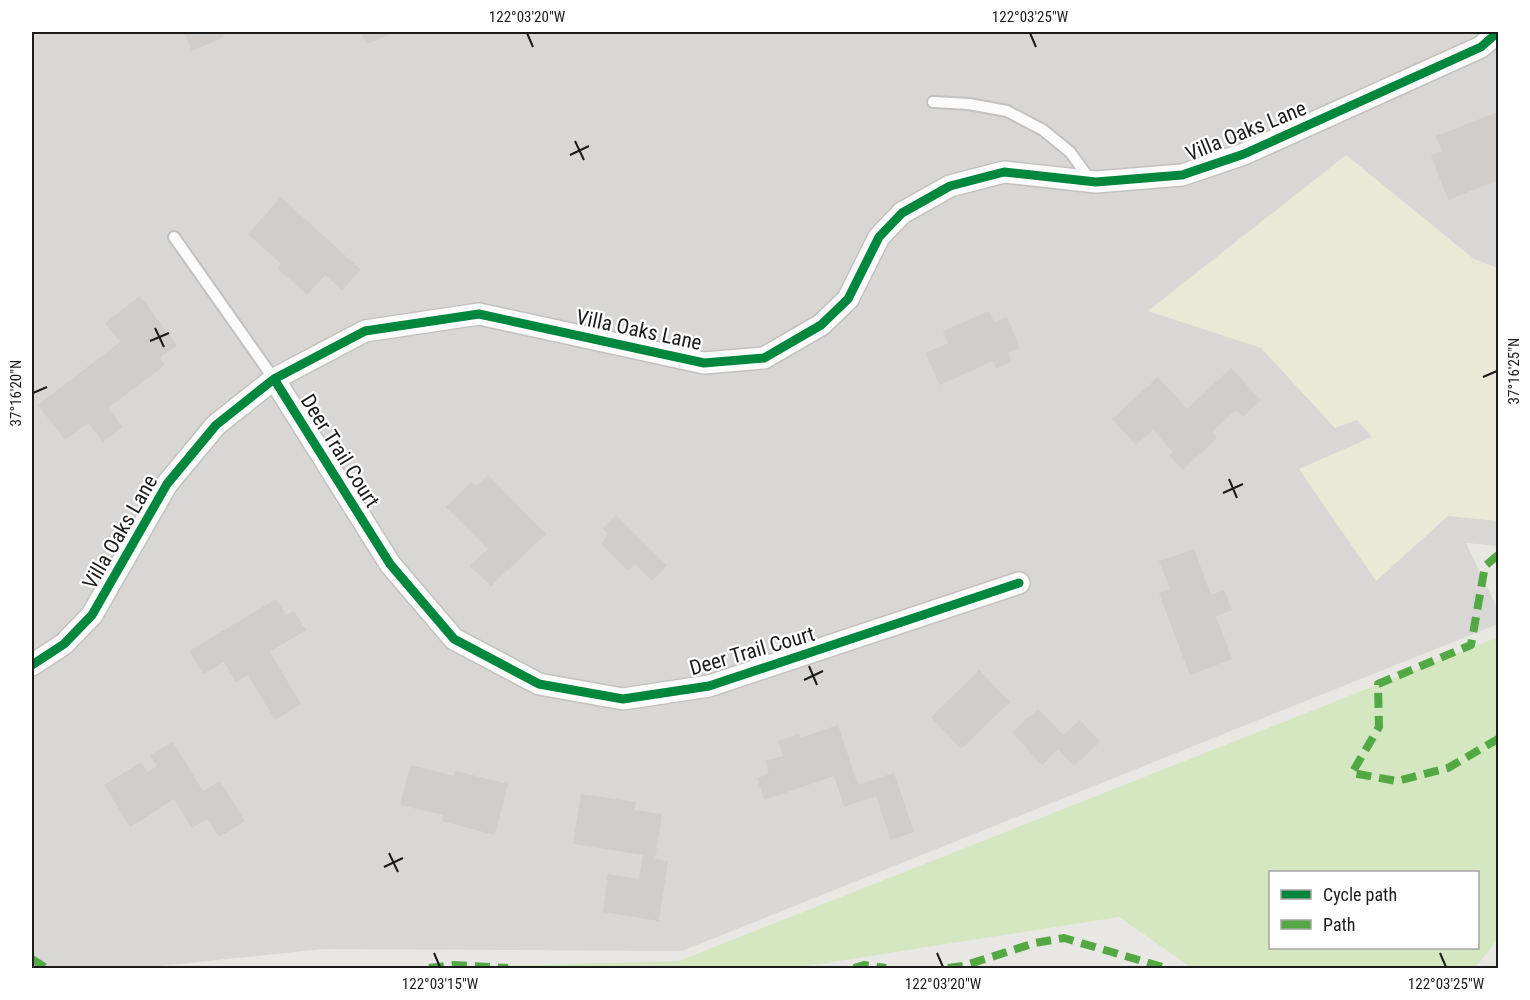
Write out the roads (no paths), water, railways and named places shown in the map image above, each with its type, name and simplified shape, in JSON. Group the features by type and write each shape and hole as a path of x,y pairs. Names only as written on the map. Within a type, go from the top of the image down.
{"street":[{"name":"Villa Oaks Lane","path":"32,664 64,644 92,615 167,484 216,425 274,379 365,331 479,314 704,363 764,358 821,325 848,299 879,237 902,213 950,186 1004,172 1091,181 1182,175 1245,154 1481,47 1498,32"},
{"name":"Deer Trail Court","path":"274,379 390,564 454,639 539,684 623,699 709,686 1019,583"}],"lane":[{"path":"933,102 969,104 1007,111 1043,130 1070,152 1091,181"},
{"path":"174,237 274,379"}]}
